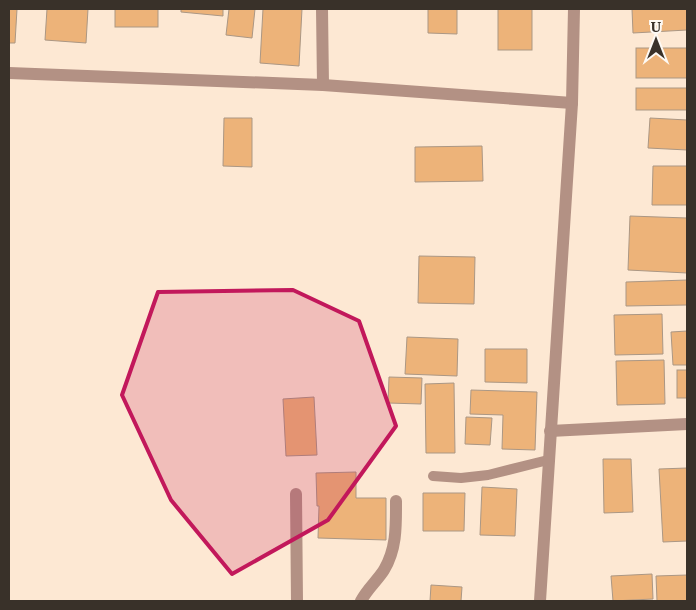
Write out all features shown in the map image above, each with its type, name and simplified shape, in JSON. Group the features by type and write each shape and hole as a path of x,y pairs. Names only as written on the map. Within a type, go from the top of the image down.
{"street":[{"path":"322,9 323,85"},
{"path":"540,601 572,103 574,9"},
{"path":"9,73 323,85 572,103"},
{"path":"550,431 687,424"},
{"path":"296,494 297,601"},
{"path":"361,601 390,560 394,545 396,501"}],"lane":[{"path":"433,476 461,478 488,475 548,460"}],"highlighted area":[{"path":"293,290 359,321 396,426 328,520 232,574 171,500 122,395 158,292"}],"building":[{"path":"9,9 17,9 15,43 9,43"},
{"path":"47,9 88,9 86,43 45,40"},
{"path":"115,9 158,9 158,27 115,27"},
{"path":"181,9 223,9 223,16 181,12"},
{"path":"229,9 255,9 252,38 226,35"},
{"path":"263,9 302,9 299,66 260,63"},
{"path":"428,9 457,9 457,34 428,33"},
{"path":"498,9 532,9 532,50 498,50"},
{"path":"632,9 687,9 687,30 633,33"},
{"path":"636,48 687,48 687,78 636,78"},
{"path":"636,88 687,88 687,110 636,110"},
{"path":"224,118 252,118 252,167 223,166"},
{"path":"650,118 687,120 687,150 648,148"},
{"path":"482,146 483,181 415,182 415,147"},
{"path":"653,166 687,166 687,205 652,205"},
{"path":"630,216 687,218 687,273 628,270"},
{"path":"419,256 475,257 474,304 418,303"},
{"path":"687,280 687,305 626,306 626,282"},
{"path":"662,314 663,354 615,355 614,315"},
{"path":"687,331 687,365 673,365 671,332"},
{"path":"407,337 458,339 457,376 405,374"},
{"path":"485,349 527,349 527,383 485,382"},
{"path":"664,360 665,404 617,405 616,361"},
{"path":"677,370 687,370 687,398 677,398"},
{"path":"389,377 422,378 421,404 388,403"},
{"path":"454,383 455,453 426,453 425,384"},
{"path":"471,390 537,392 535,450 502,449 503,415 470,414"},
{"path":"314,397 317,455 286,456 283,399"},
{"path":"466,417 492,418 490,445 465,444"},
{"path":"603,459 631,459 633,512 604,513"},
{"path":"687,468 687,541 663,542 659,469"},
{"path":"356,472 356,498 386,498 386,540 318,538 319,506 317,506 316,473"},
{"path":"482,487 517,489 515,536 480,535"},
{"path":"423,493 465,493 464,531 423,531"},
{"path":"652,574 653,599 613,601 611,576"},
{"path":"687,575 687,601 657,601 656,576"},
{"path":"431,585 462,587 461,601 430,601"}]}
